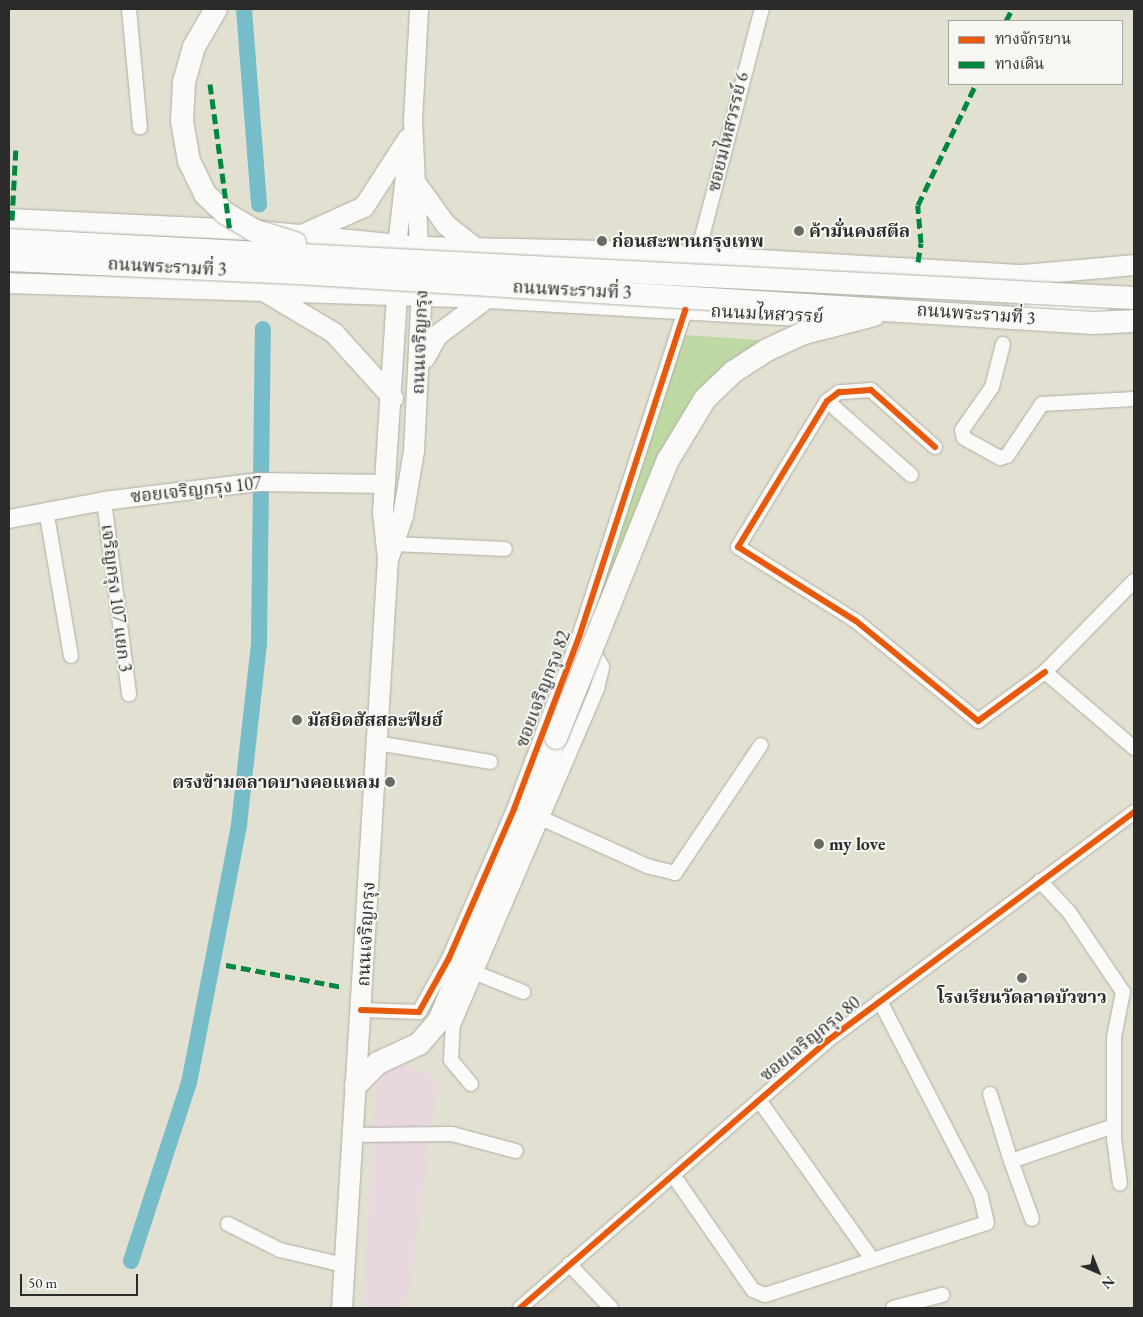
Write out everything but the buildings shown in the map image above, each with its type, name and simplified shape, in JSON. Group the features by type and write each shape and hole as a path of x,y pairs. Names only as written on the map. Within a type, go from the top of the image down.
{"main road":[{"path":"216,9 194,47 181,102 185,141 195,178 215,204 239,223 336,254"},
{"path":"300,236 364,207 411,130"},
{"path":"418,186 446,225 477,249"},
{"path":"9,219 300,236 419,248 697,256 1028,276 1134,265"},
{"path":"184,288 213,280 225,260 221,246 196,231"},
{"name":"ถนนพระรามที่ 3","path":"9,240 336,254 1134,297"},
{"name":"ถนนเจริญกรุง","path":"392,551 385,484 393,398 398,297 397,246"},
{"name":"ถนนเจริญกรุง","path":"342,1308 377,743 392,551 414,451 422,364 423,298 419,248"},
{"name":"ถนนพระรามที่ 3","path":"9,260 906,309 1093,323 1134,322"},
{"name":"ถนนพระรามที่ 3","path":"9,283 398,297"},
{"path":"265,291 334,333 393,398"},
{"name":"ถนนมไหสวรรย์","path":"398,297 487,298 684,310 915,320 1046,311 1134,297"},
{"path":"422,364 438,334 487,298"},
{"path":"356,1085 378,1064 420,1044 439,1020 556,738 668,460 705,399 733,372 804,333 906,309"}],"street":[{"path":"129,9 140,127"},
{"name":"ถนนเจริญกรุง","path":"397,246 411,130 419,9"},
{"name":"ซอยมไหสวรรย์ 6","path":"697,256 762,9"},
{"name":"ถนนเจริญกรุง","path":"411,130 418,186 419,248"},
{"name":"ซอยเจริญกรุง 82","path":"361,1010 419,1012 449,958 497,850 579,638 684,310"},
{"path":"1003,344 992,387 962,430 968,439 1003,458 1042,404 1134,399"},
{"path":"935,447 871,390 839,392 827,401 738,547 850,618 978,721 1045,672 1134,581"},
{"path":"827,401 911,476"},
{"name":"ซอยเจริญกรุง 107","path":"9,519 46,510 104,501 265,482 385,484"},
{"name":"เจริญกรุง 107 แยก 3","path":"104,501 129,694"},
{"path":"46,510 71,656"},
{"path":"392,551 505,549"},
{"path":"471,1084 451,1060 450,1049 454,1025 543,820 597,689 602,667 592,645 579,638"},
{"path":"1045,672 1134,748"},
{"path":"377,743 490,762"},
{"path":"543,820 647,866 675,873 761,745"},
{"name":"ซอยเจริญกรุง 80","path":"520,1308 759,1100 880,1001 1134,812"},
{"path":"1040,881 1069,912 1123,992 1114,1037 1114,1126 1120,1184"},
{"path":"476,973 523,992"},
{"path":"673,1176 759,1293 765,1295 987,1223 981,1196 880,1001"},
{"path":"990,1094 1032,1219"},
{"path":"759,1100 872,1259"},
{"path":"1011,1161 1114,1126"},
{"path":"353,1134 452,1134 516,1151"},
{"path":"228,1224 280,1250 344,1264"},
{"path":"569,1264 611,1308"},
{"path":"894,1308 942,1295"}],"shaded area":[{"path":"399,1063 438,1078 412,1269 405,1308 363,1308 377,1077"}],"green space":[{"path":"684,335 759,340 747,373 710,399 586,636"}],"waterway":[{"path":"244,9 259,204"},
{"path":"131,1261 189,1083 239,825 259,644 263,329"}],"marked path":[{"path":"1006,20 1012,9"},
{"path":"210,84 230,231"},
{"path":"918,262 921,243 918,205 976,85"},
{"path":"12,220 16,145"},
{"path":"226,965 342,987"}],"cycle path":[{"path":"361,1010 419,1012 449,958 514,809 579,637 685,310"},
{"path":"935,447 871,390 839,392 827,401 738,547 856,621 978,721 1045,672"},
{"path":"520,1308 827,1041 1134,812"}],"place":[{"name":"ค้ามั่นคงสตีล","path":"799,231"},
{"name":"ก่อนสะพานกรุงเทพ","path":"602,241"},
{"name":"มัสยิดฮัสสละฟียฮ์","path":"297,720"},
{"name":"ตรงข้ามตลาดบางคอแหลม","path":"390,782"},
{"name":"my love","path":"819,844"},
{"name":"โรงเรียนวัดลาดบัวขาว","path":"1022,978"}]}
